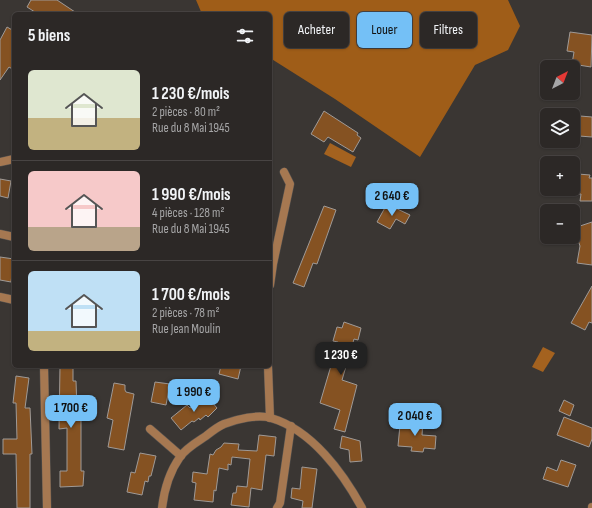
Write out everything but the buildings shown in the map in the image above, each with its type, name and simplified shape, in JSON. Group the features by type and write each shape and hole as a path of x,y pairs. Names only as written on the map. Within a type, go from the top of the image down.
{"street":[{"path":"0,162 12,159"},
{"path":"272,271 290,184 284,172"},
{"path":"0,234 12,237"},
{"path":"0,297 12,300"},
{"path":"44,368 47,508"},
{"path":"268,368 270,418"},
{"path":"162,508 163,498 173,470 181,456 193,444 223,425 249,418 270,418 291,426 307,437 323,453 353,492 362,508"},
{"path":"277,508 280,503 291,426"},
{"path":"150,429 181,456"}],"shaded area":[{"path":"196,0 508,0 520,26 508,50 475,65 420,157 335,99 272,59 272,12 201,12"},
{"path":"330,143 356,157 351,167 324,154"},
{"path":"543,347 555,353 543,372 532,367"}]}
